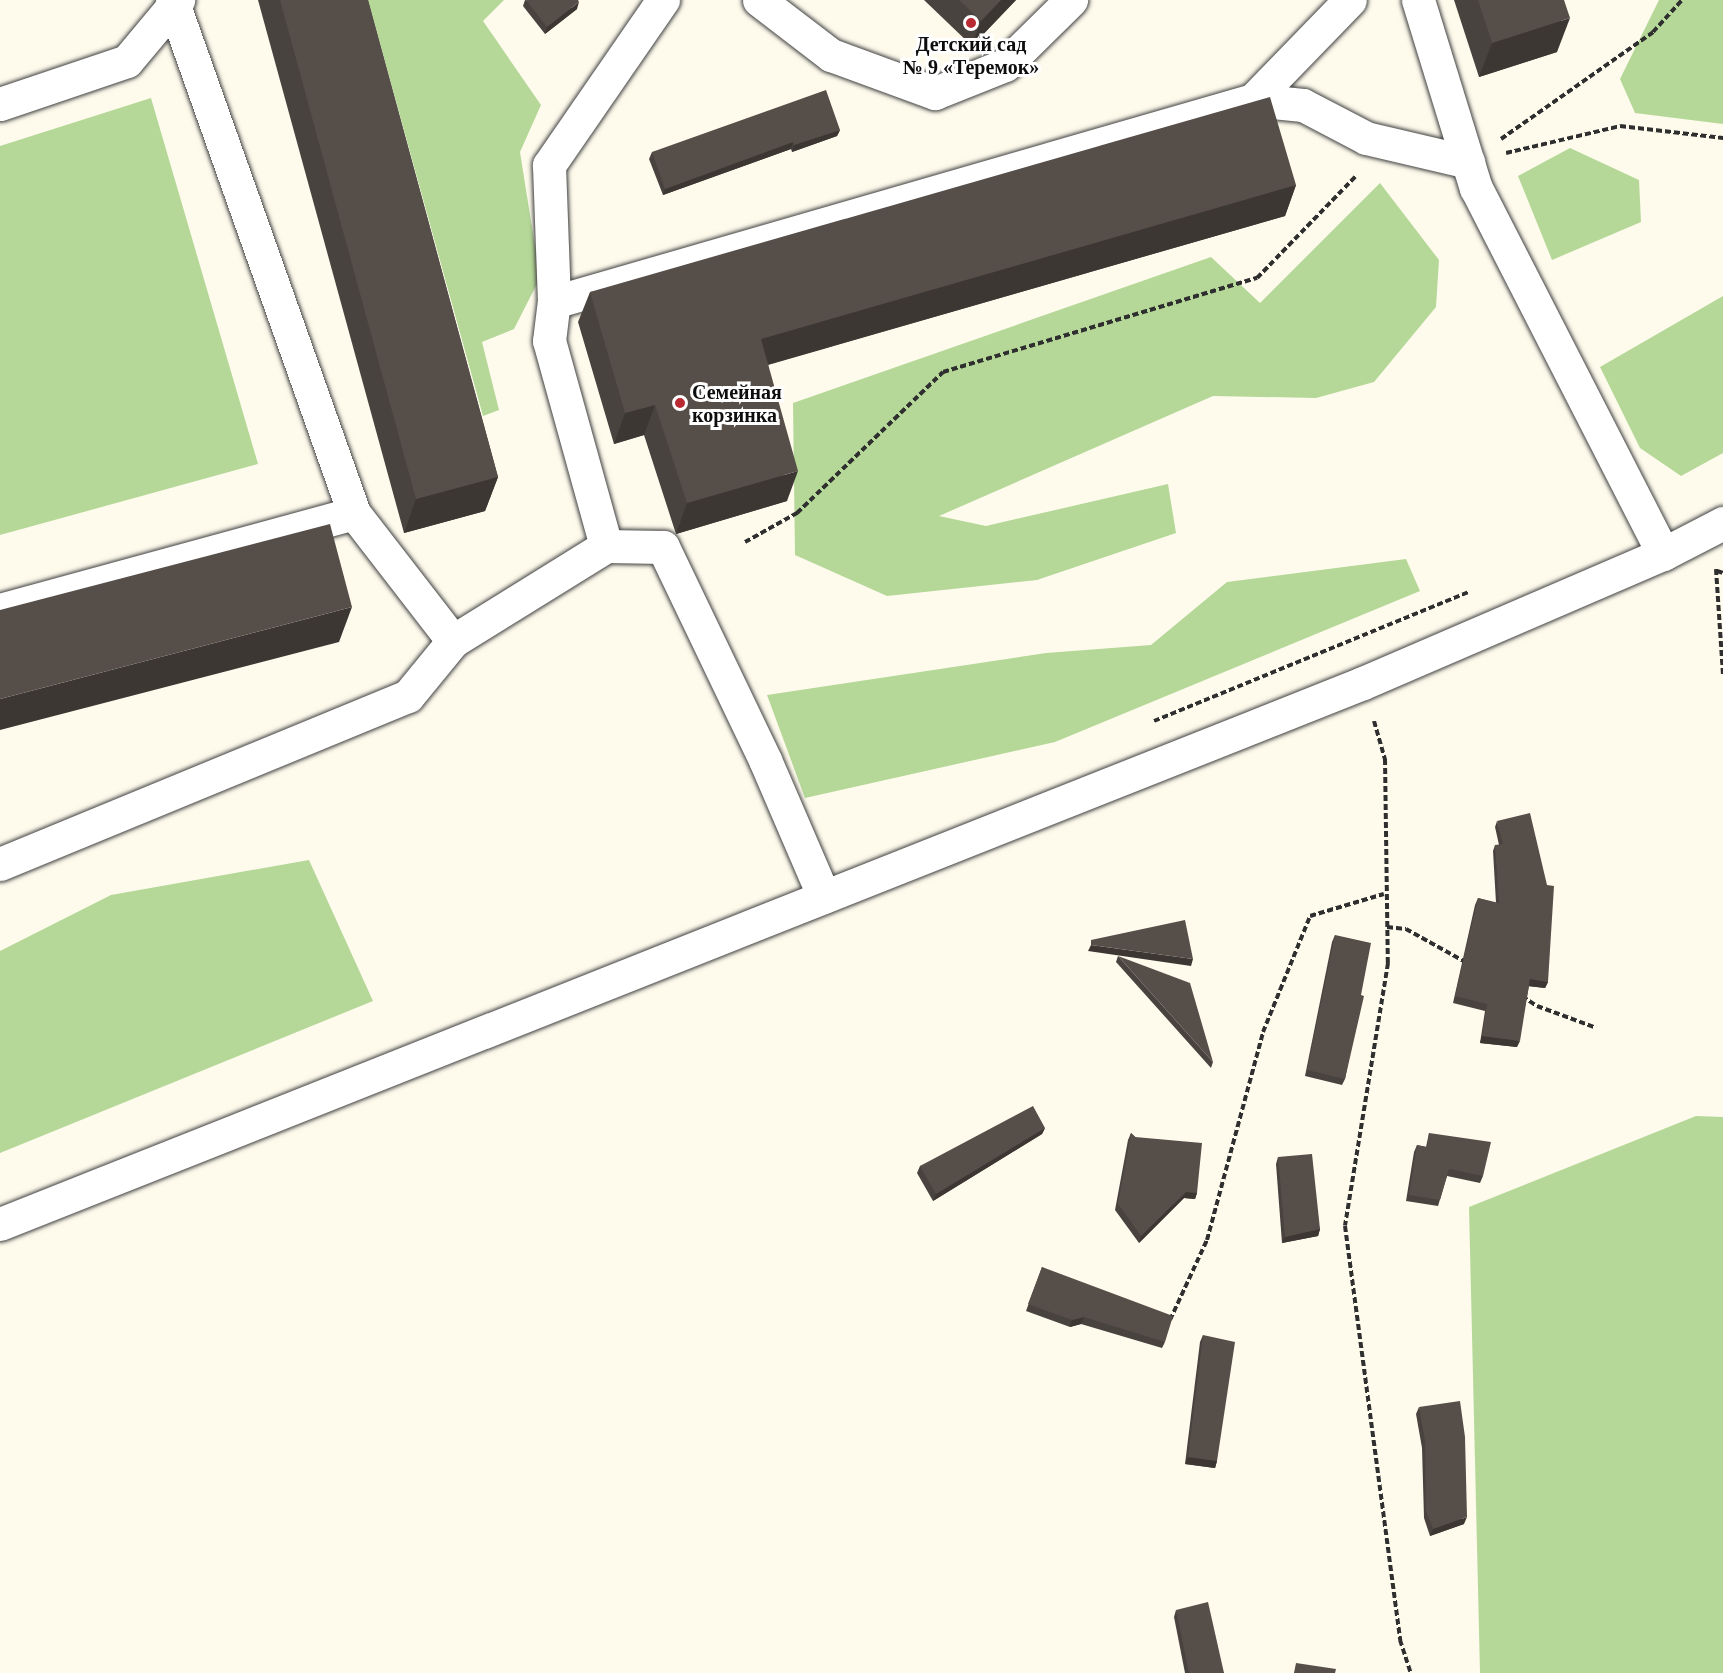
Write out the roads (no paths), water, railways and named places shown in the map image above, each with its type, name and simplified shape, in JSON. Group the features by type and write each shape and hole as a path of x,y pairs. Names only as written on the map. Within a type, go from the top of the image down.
{"street":[{"path":"606,546 549,341 554,302 549,165 663,0"},
{"path":"759,0 831,55 935,93 1005,65 1071,0"},
{"path":"1253,100 1350,0"},
{"path":"1418,0 1476,189 1663,554"},
{"path":"0,104 128,61 175,1"},
{"path":"175,1 354,513 453,641"},
{"path":"554,302 1253,100 1303,105 1366,138 1468,162"},
{"path":"0,610 354,513"},
{"path":"0,1224 1363,683 1663,554 1713,528"},
{"path":"0,864 408,696 453,641 606,546 663,547 765,760 824,897"}],"place":[{"name":"Детский сад № 9 «Теремок»","path":"971,23"},
{"name":"Семейная корзинка","path":"680,403"}]}
